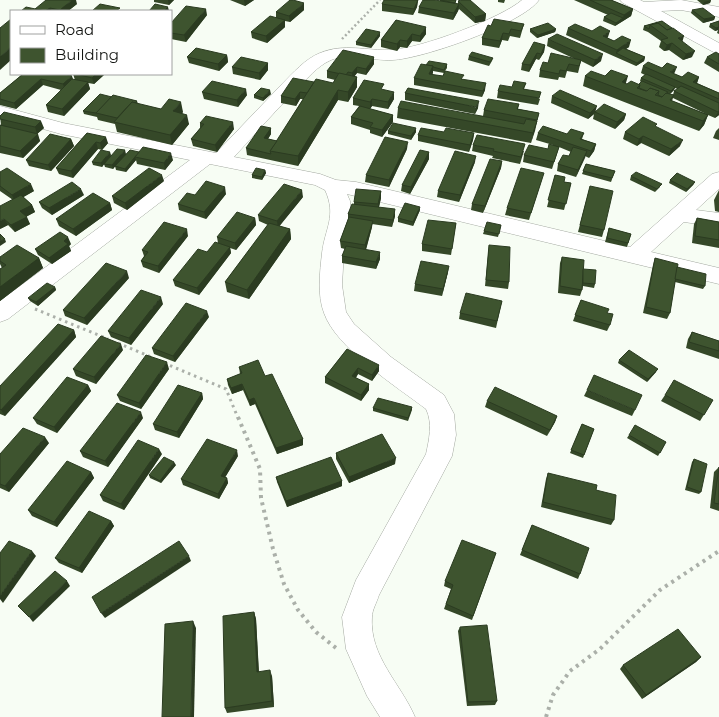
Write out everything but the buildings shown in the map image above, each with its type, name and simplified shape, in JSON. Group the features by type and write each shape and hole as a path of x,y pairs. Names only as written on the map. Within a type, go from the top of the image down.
{"street":[{"path":"8,307 212,159 314,62 326,55 348,53 395,55 421,49 462,35 529,3 545,0"},
{"path":"634,3 681,5 719,12"},
{"path":"634,3 719,50"},
{"path":"0,112 61,128 320,180 333,186 356,188 719,276"},
{"path":"634,255 719,178"},
{"path":"333,186 340,201 342,221 333,251 331,285 335,313 346,330 383,364 435,402 441,414 443,435 439,456 366,590 357,617 361,649 378,685 399,717"},
{"path":"679,214 719,220"}],"path":[{"path":"326,55 380,0"},
{"path":"8,307 153,358"},
{"path":"162,362 226,389 260,469 261,498 272,549 284,584 298,610 316,632 335,648 361,649"},
{"path":"546,717 552,694 570,671 600,649 660,590 719,551"}]}
